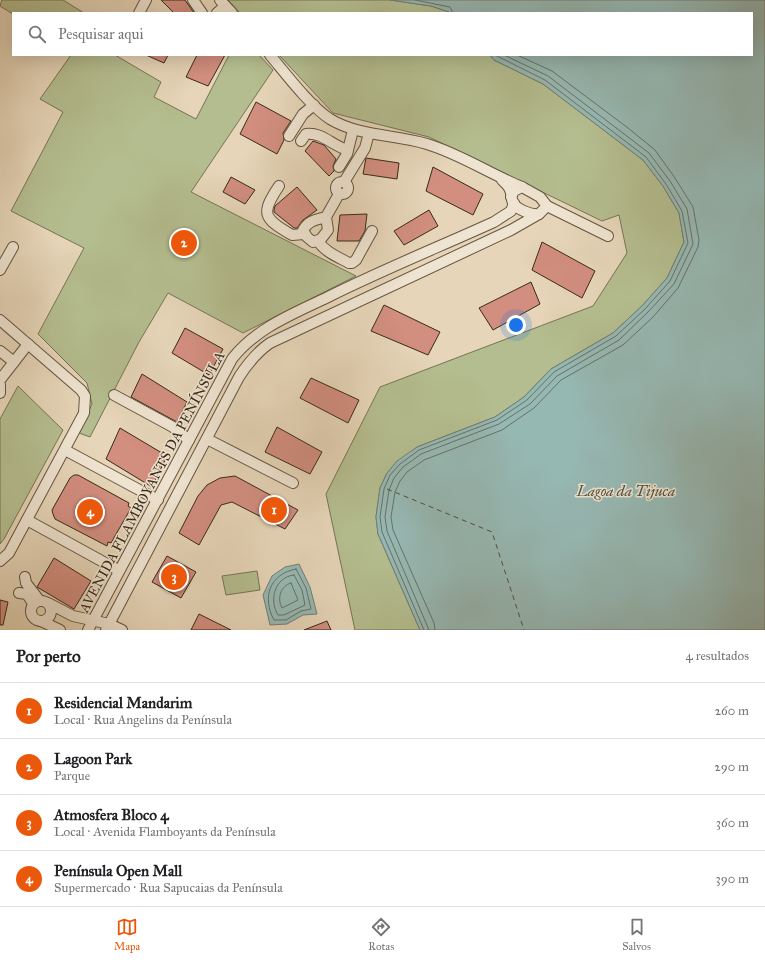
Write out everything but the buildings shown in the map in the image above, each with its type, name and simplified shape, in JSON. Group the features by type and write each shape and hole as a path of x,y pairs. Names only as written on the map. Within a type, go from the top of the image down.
{"street":[{"path":"140,12 146,0"},
{"path":"193,0 201,12"},
{"path":"271,56 314,105 329,118 353,130 413,140 439,148 522,187 540,197 547,206 608,236"},
{"path":"289,136 304,114 314,105"},
{"path":"339,167 348,150 353,130"},
{"path":"301,141 306,134 316,133 339,148 348,150"},
{"path":"279,186 267,204 266,211 268,217 292,234 304,234 313,242 318,241 328,230 326,217 339,194 336,190 336,184 344,182 365,148 370,134"},
{"path":"501,178 510,190 512,200 530,214 539,214"},
{"name":"AVENIDA FLAMBOYANTS DA PENÍNSULA","path":"90,626 118,570 158,500 232,359 241,347 256,335 284,319 356,283 494,222 511,211 514,191 522,187"},
{"name":"AVENIDA FLAMBOYANTS DA PENÍNSULA","path":"108,627 239,377 250,360 270,343 511,230 539,214 547,206"},
{"path":"304,234 303,230 311,221 326,217"},
{"path":"318,241 321,247 349,263 352,263 356,260 372,231"},
{"path":"0,270 13,247"},
{"path":"284,319 291,326 292,333"},
{"path":"0,320 75,385 85,396 84,413 66,450 9,553 0,561"},
{"path":"0,380 28,344"},
{"path":"0,351 14,362"},
{"path":"0,384 0,393"},
{"path":"114,395 174,427 181,427 191,436"},
{"path":"207,439 293,483"},
{"path":"66,450 158,500"},
{"path":"27,520 118,570"},
{"path":"25,577 26,583 33,595 51,613 47,619 41,621"},
{"path":"19,593 27,594 40,602 73,616 90,626 108,627 122,630"},
{"path":"40,602 31,613 34,619 60,630"}],"green space":[{"path":"2,0 63,0 82,12 12,12 12,13 0,6"},
{"path":"228,0 390,0 431,6 449,12 239,12"},
{"path":"70,56 117,56 161,82 154,97 196,119 228,56 260,56 273,70 191,192 356,276 243,333 168,293 139,342 90,437 79,433 92,404 87,383 38,334 84,248 11,211 63,112 40,99"},
{"path":"280,56 491,56 494,60 543,84 643,160 663,186 679,213 684,242 667,278 642,306 613,333 551,369 524,397 495,417 417,447 387,473 380,488 376,517 378,534 420,630 355,630 326,494 380,387 593,306 627,253 619,215 602,221 429,137 333,113"},
{"path":"18,386 63,430 0,544 0,419"},
{"path":"257,571 260,590 226,595 222,576"}],"water":[{"name":"Lagoa da Tijuca","path":"390,0 765,0 765,630 420,630 378,534 376,517 380,488 387,473 397,461 417,447 495,417 524,397 551,369 613,333 642,306 667,278 684,242 679,213 663,186 643,160 543,84 494,60 491,56 753,56 753,12 449,12 431,6"},
{"path":"299,564 310,587 317,614 303,615 287,624 270,625 263,595 272,576 285,567"}],"ferry route":[{"path":"387,489 492,532 524,630"}],"place":[{"name":"Lagoon Park","path":"184,243"},
{"name":"Residencial Mandarim","path":"274,510"},
{"name":"Península Open Mall","path":"90,512"},
{"name":"Atmosfera Bloco 4","path":"174,577"}]}
